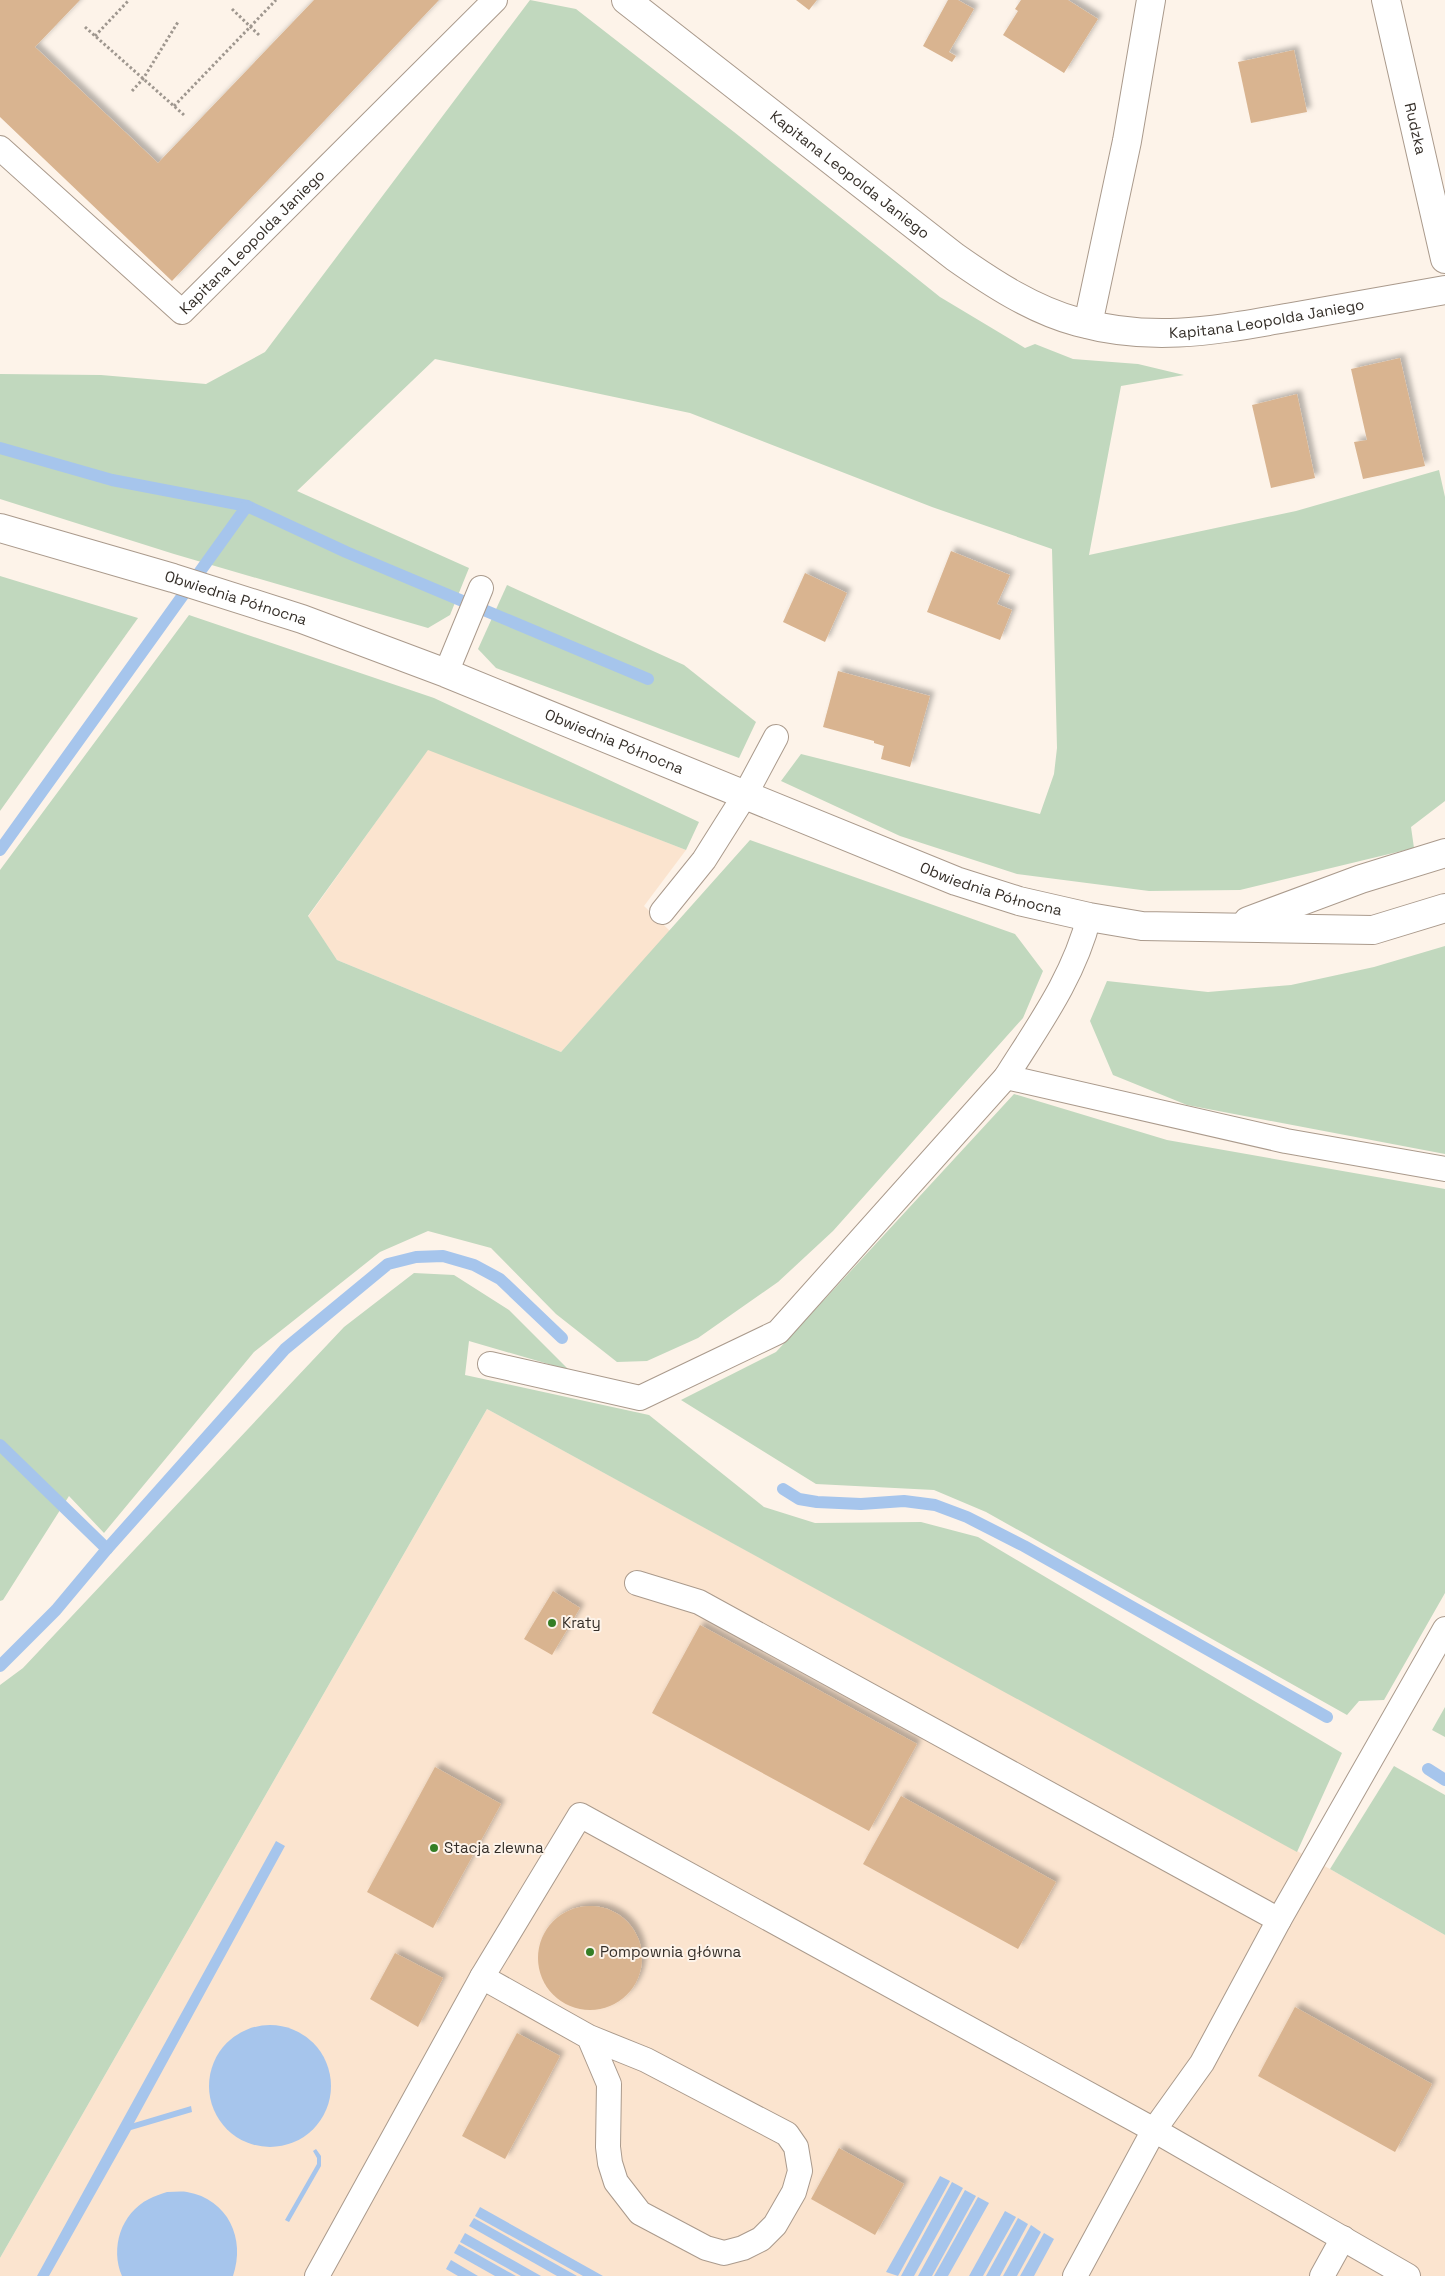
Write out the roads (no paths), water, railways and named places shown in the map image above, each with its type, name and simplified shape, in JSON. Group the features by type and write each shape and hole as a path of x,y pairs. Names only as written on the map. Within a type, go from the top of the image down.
{"main road":[{"name":"Kapitana Leopolda Janiego","path":"626,0 955,257 1016,296 1050,312 1088,324 1137,334 1179,334 1247,325 1445,290"},
{"path":"1088,324 1127,141 1151,0"},
{"name":"Rudzka","path":"1386,0 1445,259"},
{"name":"Obwiednia Północna","path":"0,528 264,606 446,673 956,881 1019,901 1089,917 1142,926 1234,926 1373,930 1445,908"},
{"name":"Obwiednia Północna","path":"1234,926 1362,879 1445,853"}],"lane":[{"name":"Kapitana Leopolda Janiego","path":"0,148 182,312 495,0"},
{"path":"446,673 481,588"},
{"path":"662,912 704,860 745,795 776,737"},
{"path":"490,1364 640,1398 778,1332 1006,1077 1062,988 1082,946 1089,917"},
{"path":"1006,1077 1286,1141 1445,1169"},
{"path":"637,1583 699,1602 1279,1920"},
{"path":"1075,2276 1154,2130 1202,2063 1279,1920 1445,1629"},
{"path":"317,2276 482,1977 580,1815 1154,2130 1408,2276"},
{"path":"482,1977 589,2038 646,2060 787,2134 796,2147 800,2171 794,2192 770,2232 752,2245 724,2252 715,2252 640,2213 616,2182 610,2164 609,2084 589,2038"},
{"path":"1322,2276 1343,2238"}],"water":[{"path":"276,1841 285,1846 134,2123 191,2106 192,2112 131,2130 49,2276 37,2276"},
{"path":"270,2025 293,2030 313,2043 326,2063 331,2086 326,2109 313,2129 293,2142 270,2147 247,2142 227,2129 214,2109 209,2086 214,2063 227,2043 247,2030"},
{"path":"316,2149 321,2156 321,2166 289,2222 285,2220 317,2164 317,2158 313,2151"},
{"path":"940,2176 950,2181 898,2276 886,2272"},
{"path":"952,2182 963,2188 914,2276 901,2276"},
{"path":"965,2190 976,2196 932,2276 918,2276"},
{"path":"167,2192 185,2192 201,2196 223,2212 235,2235 237,2248 233,2276 122,2276 117,2254 120,2232 125,2222 139,2205"},
{"path":"978,2197 989,2203 948,2276 934,2276"},
{"path":"480,2207 603,2276 583,2276 475,2216"},
{"path":"1005,2211 1016,2217 983,2276 969,2276"},
{"path":"474,2218 577,2276 557,2276 469,2226"},
{"path":"1018,2218 1028,2224 1000,2276 986,2276"},
{"path":"1031,2225 1041,2232 1017,2276 1003,2276"},
{"path":"465,2233 541,2276 521,2276 460,2242"},
{"path":"1044,2233 1054,2239 1034,2276 1020,2276"},
{"path":"459,2244 516,2276 495,2276 454,2253"},
{"path":"451,2260 478,2276 458,2276 446,2269"}],"waterway":[{"path":"0,448 112,480 247,506 346,552 648,679"},
{"path":"0,850 247,506"},
{"path":"0,1666 56,1610 107,1549 285,1349 388,1264 416,1257 443,1256 474,1265 500,1279 562,1338"},
{"path":"0,1445 107,1549"},
{"path":"783,1489 799,1499 817,1502 861,1504 904,1501 935,1505 967,1517 1024,1546 1327,1717"},
{"path":"1428,1769 1445,1780"}],"place":[{"name":"Kraty","path":"552,1623"},
{"name":"Stacja zlewna","path":"434,1848"},
{"name":"Pompownia główna","path":"590,1952"}]}
